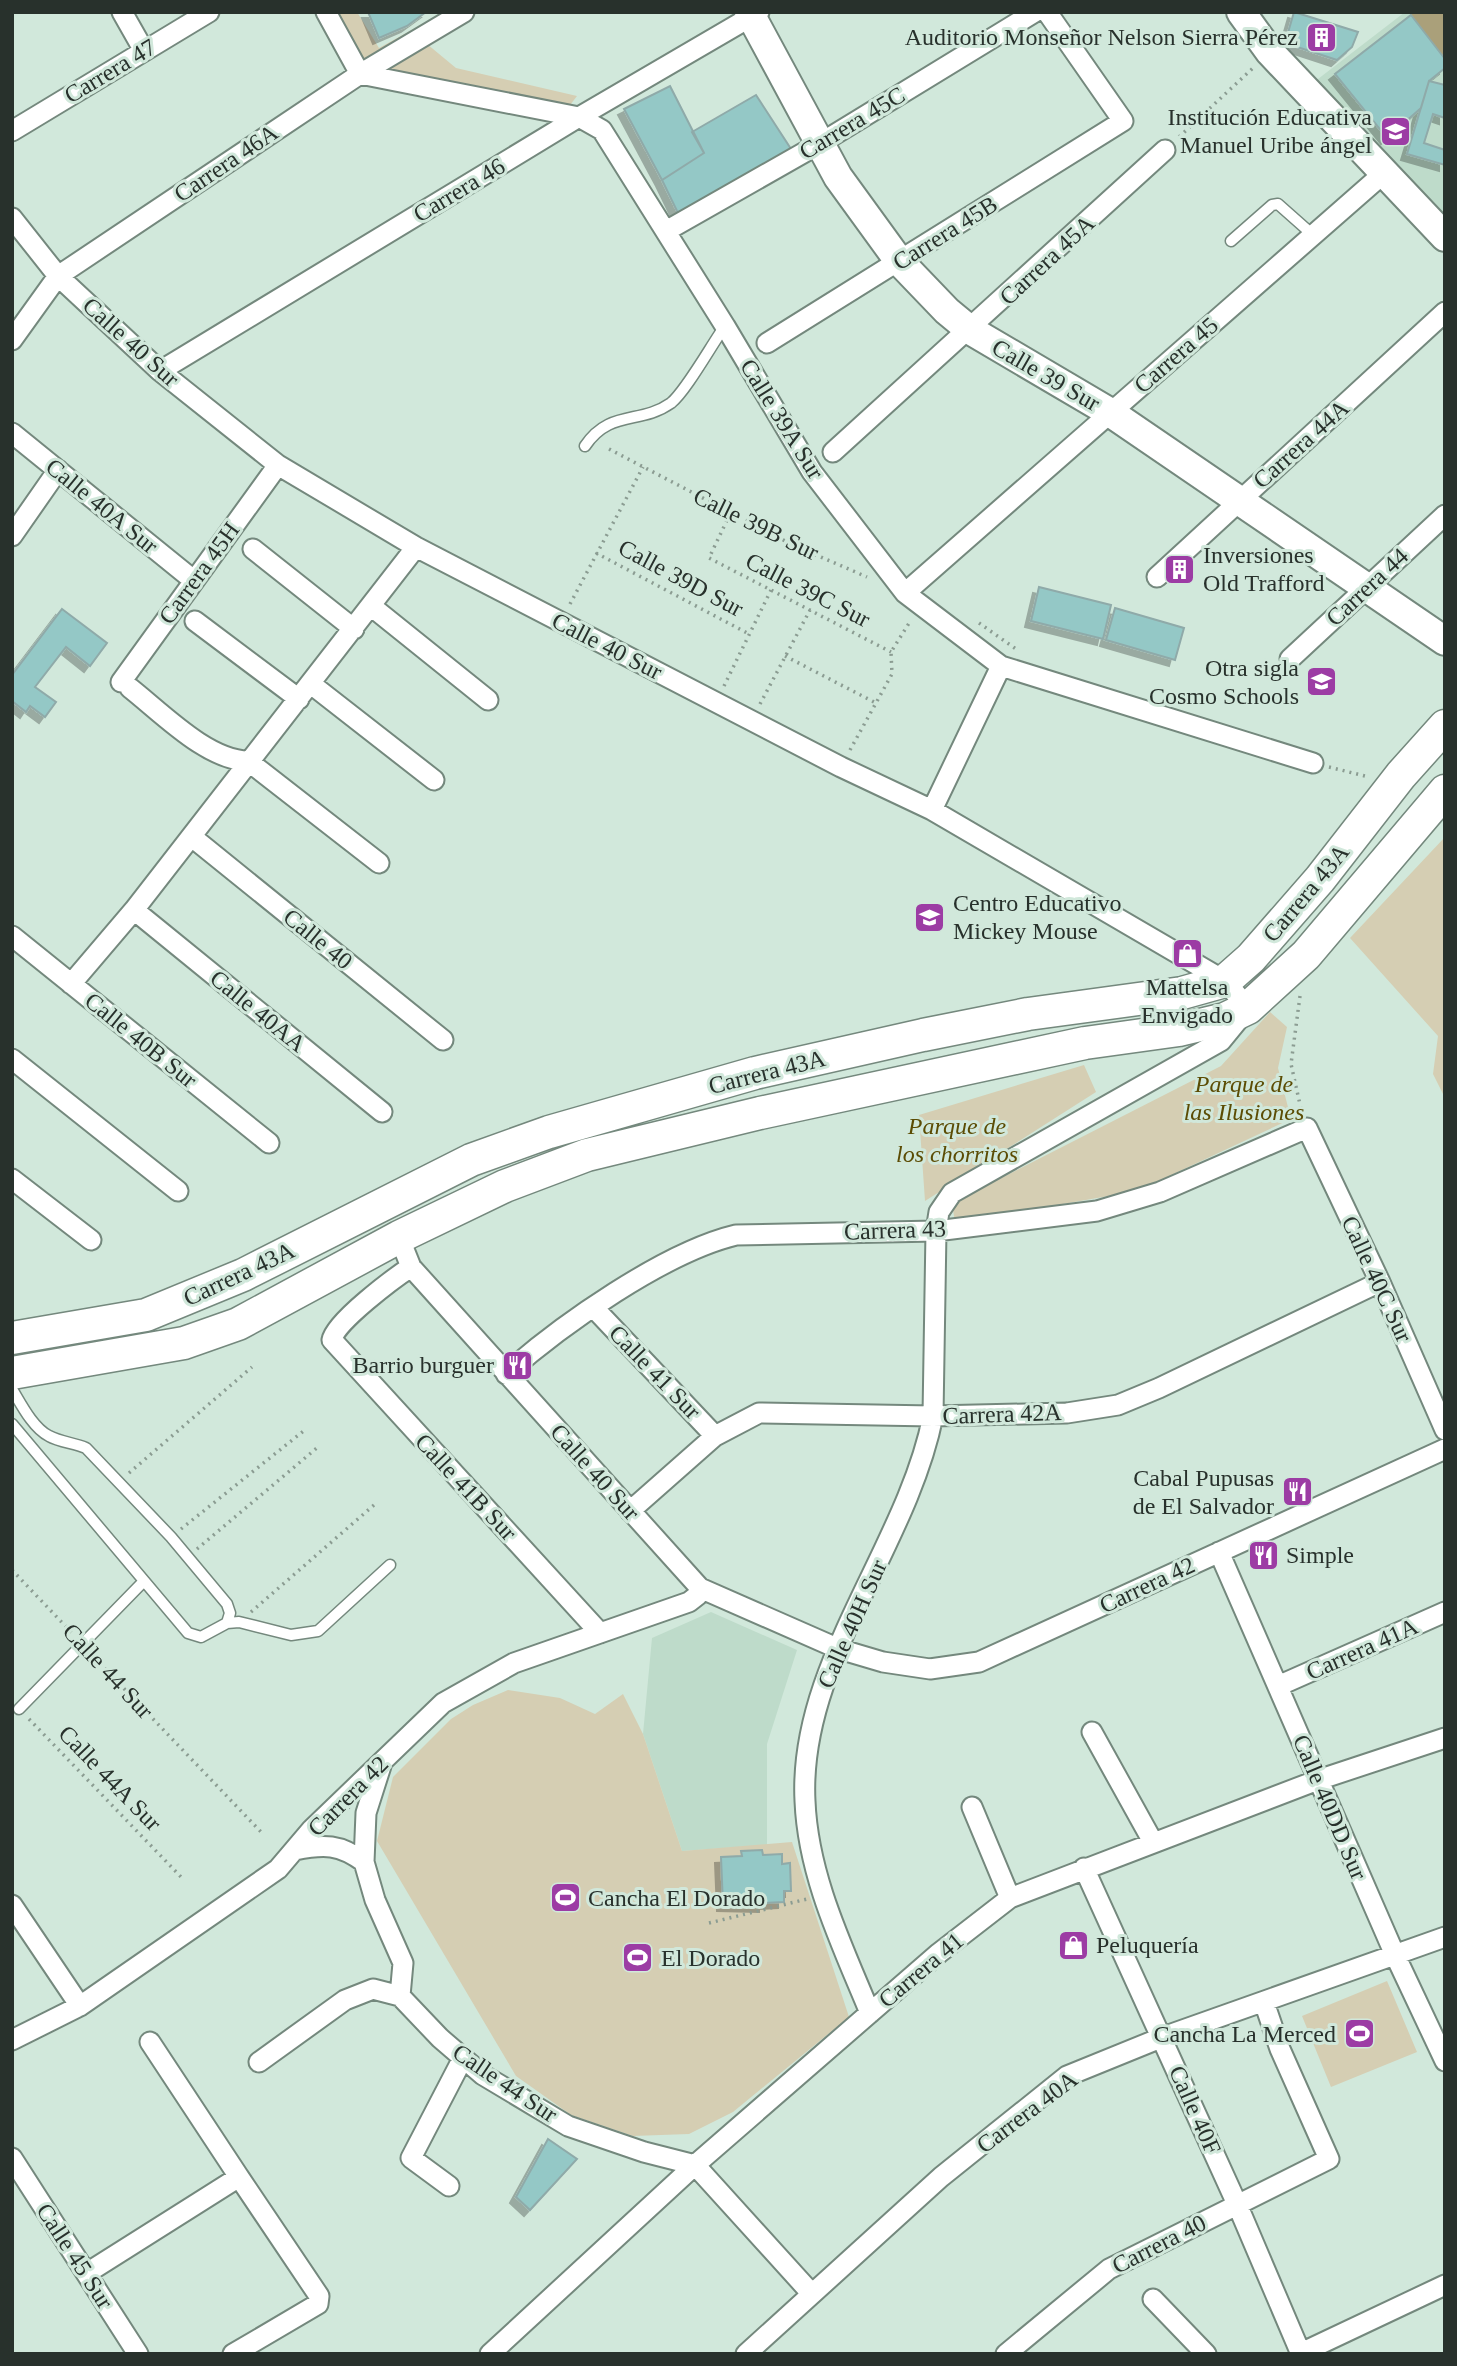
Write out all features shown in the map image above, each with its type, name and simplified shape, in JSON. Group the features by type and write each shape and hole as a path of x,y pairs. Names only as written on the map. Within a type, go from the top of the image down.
{"main road":[{"name":"Carrera 43A","path":"12,1338 146,1315 243,1275 471,1160 549,1132 755,1073 923,1035 1028,1014 1182,993 1225,981 1251,958 1320,879 1401,775 1445,726"},
{"name":"Carrera 43A","path":"12,1373 184,1343 238,1324 400,1237 505,1186 587,1155 760,1113 1085,1043 1179,1030 1225,1019 1248,1008 1306,954 1445,791"}],"street":[{"path":"122,12 143,49"},
{"name":"Carrera 47","path":"12,131 143,49 209,12"},
{"path":"326,12 360,74"},
{"name":"Carrera 46A","path":"12,340 58,276 360,74 464,12"},
{"name":"Carrera 45C","path":"666,231 819,144 1035,12"},
{"name":"Carrera 45B","path":"766,344 1124,121 1047,12"},
{"path":"1241,12 1270,52 1445,237"},
{"name":"Calle 39 Sur","path":"753,14 838,177 899,261 947,311 970,330 1111,413 1445,641"},
{"name":"Carrera 46","path":"160,371 753,14"},
{"name":"Calle 39A Sur","path":"360,74 579,117 602,131 725,326 812,472 905,593 1001,666 1313,763"},
{"name":"Carrera 45A","path":"833,452 1165,150"},
{"name":"Carrera 45","path":"905,593 1384,173"},
{"name":"Calle 40 Sur","path":"12,218 58,276 160,371 278,464 416,547 841,767 932,810 1225,981 1248,1008"},
{"name":"Carrera 44A","path":"1157,577 1445,312"},
{"name":"Calle 40A Sur","path":"12,433 192,579"},
{"name":"Carrera 45H","path":"248,761 230,760 214,752 126,685 192,579 278,464"},
{"path":"12,536 58,470"},
{"name":"Carrera 44","path":"1290,659 1445,515"},
{"path":"71,984 134,911 416,547"},
{"path":"253,549 354,629"},
{"path":"371,606 488,700"},
{"path":"195,621 434,780"},
{"path":"932,810 1001,666"},
{"path":"248,761 379,863"},
{"name":"Calle 40","path":"192,837 443,1040"},
{"name":"Calle 40AA","path":"134,911 382,1112"},
{"name":"Calle 40B Sur","path":"12,936 269,1143"},
{"name":"Carrera 43A","path":"936,1231 939,1212 952,1193 1221,1041 1248,1008"},
{"path":"12,1059 178,1191"},
{"name":"Carrera 43","path":"506,1374 594,1308 679,1255 705,1242 736,1235 936,1231 1097,1211 1129,1204 1307,1128"},
{"name":"Calle 40C Sur","path":"1307,1128 1380,1282 1445,1430"},
{"path":"12,1179 91,1240"},
{"name":"Calle 40H Sur","path":"870,2013 823,1896 804,1803 805,1756 819,1699 917,1476 933,1416 936,1231"},
{"name":"Calle 40 Sur","path":"400,1237 411,1267 700,1588 839,1650"},
{"name":"Calle 41B Sur","path":"411,1267 392,1280 340,1327 332,1340 600,1633"},
{"name":"Carrera 42A","path":"631,1511 715,1436 759,1413 933,1416 1067,1412 1118,1405 1184,1377 1380,1282"},
{"name":"Calle 41 Sur","path":"594,1308 715,1436"},
{"name":"Carrera 42","path":"839,1650 930,1670 979,1662 1445,1449"},
{"name":"Calle 40DD Sur","path":"1219,1552 1395,1955 1445,2061"},
{"name":"Carrera 42","path":"12,2040 80,2006 278,1869 312,1829 443,1703 514,1664 689,1602 698,1595 700,1588"},
{"name":"Carrera 41A","path":"1278,1686 1445,1612"},
{"path":"1091,1731 1153,1842"},
{"name":"Carrera 41","path":"490,2354 695,2165 939,1953 1010,1898 1318,1780 1445,1738"},
{"path":"259,2062 345,2000 373,1989 400,1996 403,1963 375,1900 364,1862 366,1813 382,1762"},
{"path":"972,1807 1010,1898"},
{"path":"295,1850 322,1844 339,1846 364,1862"},
{"name":"Calle 40F","path":"1084,1868 1163,2037 1300,2353"},
{"path":"12,1905 80,2006"},
{"name":"Carrera 40A","path":"747,2354 941,2177 1067,2076 1163,2037 1445,1937"},
{"name":"Calle 44 Sur","path":"400,1996 483,2075 568,2126 644,2152 695,2165"},
{"name":"Carrera 40","path":"1006,2354 1109,2269 1329,2159 1280,2049 1264,2002"},
{"path":"150,2042 319,2296 318,2304 233,2354"},
{"path":"449,2186 411,2158 463,2058"},
{"name":"Calle 45 Sur","path":"12,2158 138,2354"},
{"path":"695,2165 811,2293"},
{"path":"87,2273 239,2176"},
{"path":"1300,2353 1445,2286"},
{"path":"1153,2299 1206,2354"}],"lane":[{"path":"1231,241 1278,204 1313,235"},
{"path":"585,446 605,424 616,419 642,415 671,402 725,326"},
{"path":"12,1389 37,1426 50,1437 69,1440 86,1448 171,1537 227,1604 230,1612 227,1623"},
{"path":"12,1424 188,1633 201,1637 227,1623 239,1622 291,1635 318,1631 390,1565"},
{"path":"19,1709 144,1581"}],"path":[{"path":"1165,150 1270,52"},
{"name":"Calle 39B Sur","path":"609,449 791,544 905,593"},
{"path":"559,621 642,467"},
{"name":"Calle 39C Sur","path":"731,513 709,558 891,652"},
{"name":"Calle 39D Sur","path":"596,553 749,634"},
{"path":"716,702 771,590"},
{"path":"841,767 892,674 891,652 920,607"},
{"path":"751,721 810,610"},
{"path":"785,656 876,703"},
{"path":"1313,763 1371,778"},
{"path":"1301,990 1291,1064 1307,1128"},
{"path":"119,1481 252,1367"},
{"path":"171,1537 306,1429"},
{"path":"187,1557 318,1447"},
{"path":"239,1622 374,1505"},
{"name":"Calle 44 Sur","path":"12,1570 262,1834"},
{"name":"Calle 44A Sur","path":"19,1709 183,1879"},
{"path":"709,1923 823,1896"}],"shaded area":[{"name":"Institución Educativa Manuel Uribe ángel","path":"1405,12 1445,12 1445,237 1305,89"},
{"path":"1408,12 1445,12 1445,59 1411,15"},
{"path":"711,1612 797,1650 767,1744 767,1845 682,1851 643,1734 652,1638"}],"green space":[{"path":"326,12 357,12 379,48 419,26 427,44 456,68 577,96 564,113 361,72"},
{"path":"1445,837 1445,1098 1433,1074 1438,1036 1350,938"},
{"name":"Parque de las Ilusiones","path":"1270,1012 1287,1027 1278,1068 1291,1119 1137,1191 955,1223 952,1203 1221,1066"},
{"name":"Parque de los chorritos","path":"1084,1065 1096,1092 925,1201 919,1115"},
{"name":"El Dorado","path":"508,1690 560,1698 595,1714 623,1694 643,1734 682,1851 792,1842 849,2017 733,2112 689,2134 633,2136 571,2115 516,2076 377,1841 393,1777 451,1719 473,1705"},
{"name":"Cancha La Merced","path":"1387,1981 1417,2052 1331,2087 1302,2016"}],"building":[{"path":"368,12 426,12 407,26 379,38"},
{"name":"Auditorio Monseñor Nelson Sierra Pérez","path":"1294,12 1358,32 1352,47 1337,60 1285,43"},
{"path":"1411,15 1445,59 1445,68 1429,81 1421,108 1387,138 1335,74"},
{"path":"1429,81 1445,85 1445,118 1433,114 1424,143 1445,150 1445,165 1407,154"},
{"path":"670,86 704,153 662,180 624,109"},
{"path":"756,95 791,149 678,213 662,180 704,153 692,132"},
{"path":"1039,587 1111,605 1103,639 1031,621"},
{"path":"1115,608 1184,628 1175,660 1106,640"},
{"path":"62,609 107,643 90,666 66,647 35,687 56,702 45,717 30,706 26,712 12,701 12,675"},
{"path":"762,1850 763,1855 782,1854 782,1864 790,1863 791,1891 784,1891 784,1902 765,1903 765,1906 723,1905 721,1857 742,1856 741,1851"},
{"path":"548,2139 577,2159 530,2210 516,2197"}],"place":[{"name":"Auditorio Monseñor Nelson Sierra Pérez","path":"1321,37"},
{"name":"Institución Educativa Manuel Uribe ángel","path":"1395,131"},
{"name":"Inversiones Old Trafford","path":"1180,569"},
{"name":"Otra sigla Cosmo Schools","path":"1322,682"},
{"name":"Centro Educativo Mickey Mouse","path":"930,917"},
{"name":"Mattelsa Envigado","path":"1187,953"},
{"name":"Barrio burguer","path":"517,1365"},
{"name":"Cabal Pupusas de El Salvador","path":"1297,1492"},
{"name":"Simple","path":"1263,1555"},
{"name":"Cancha El Dorado","path":"565,1898"},
{"name":"Peluquería","path":"1073,1945"},
{"name":"El Dorado","path":"638,1958"},
{"name":"Cancha La Merced","path":"1359,2034"}]}
